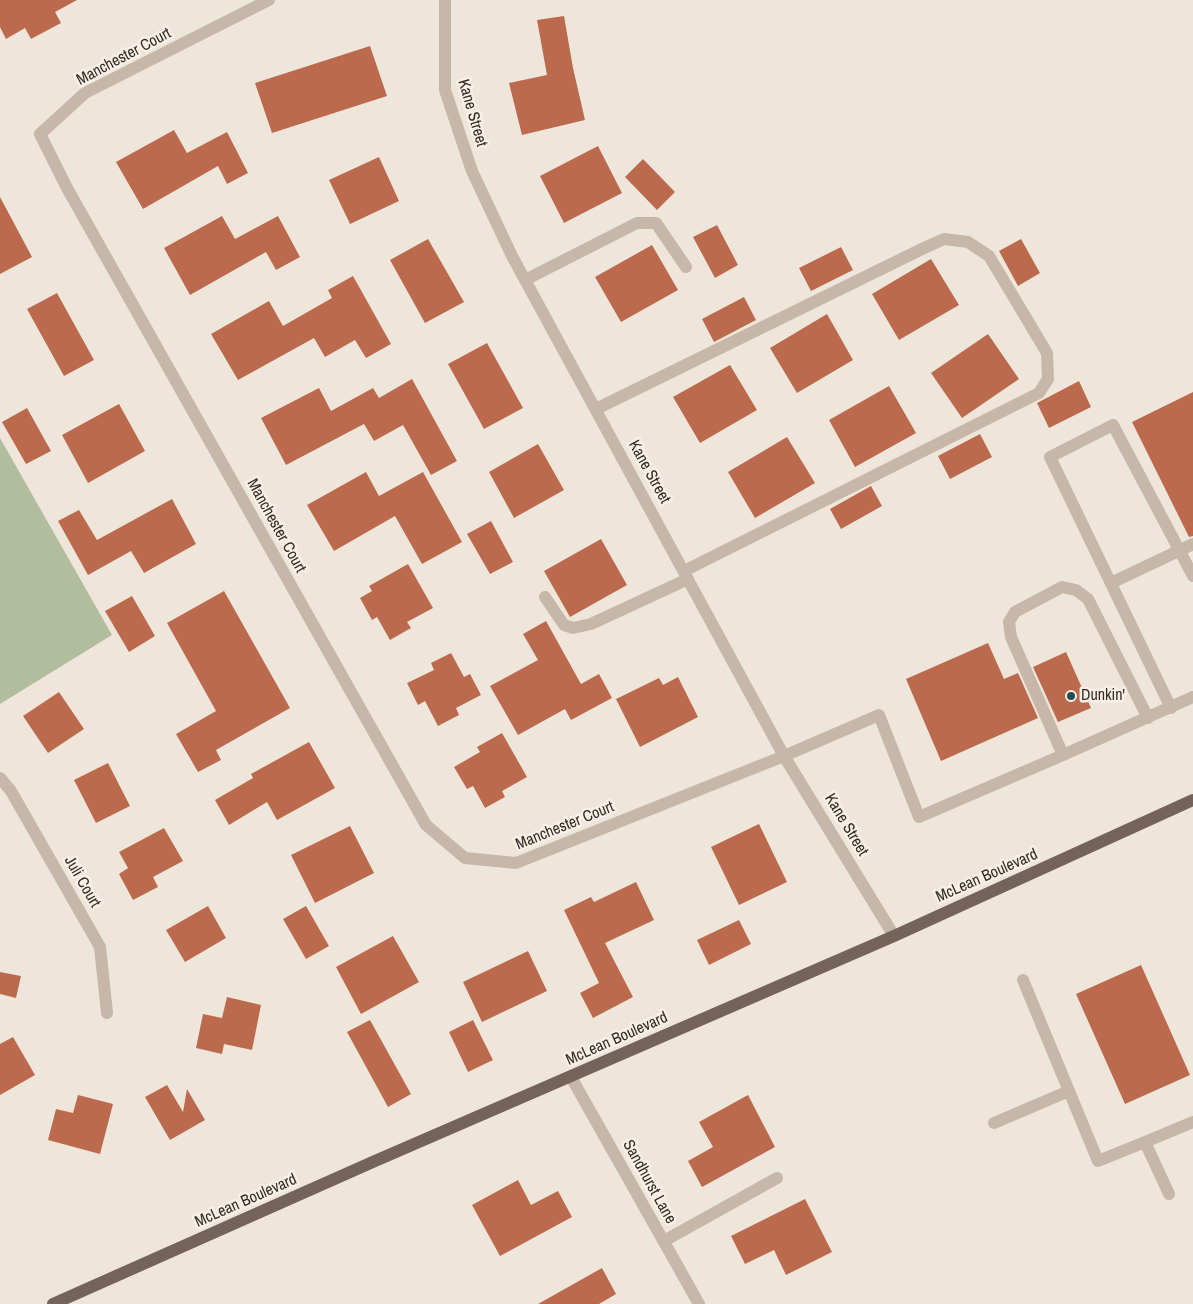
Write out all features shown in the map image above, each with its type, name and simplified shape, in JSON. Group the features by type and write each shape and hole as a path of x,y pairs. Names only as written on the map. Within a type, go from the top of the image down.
{"main road":[{"name":"McLean Boulevard","path":"53,1304 375,1161 894,936 1193,800"}],"street":[{"name":"Manchester Court","path":"269,0 85,93 40,134 67,188 426,825 465,858 516,863 784,756"},
{"name":"Kane Street","path":"445,0 445,90 472,171 512,256 784,756 894,936"},
{"path":"525,280 637,223 656,223 686,267"},
{"path":"545,597 564,624 573,628 591,624 1038,393 1048,379 1047,353 989,256 968,242 944,239 596,409"},
{"path":"1171,708 1050,457 1113,425 1193,576"},
{"path":"1111,583 1193,544"},
{"path":"1063,755 1011,637 1009,622 1015,612 1062,587 1076,590 1088,599 1148,718"},
{"path":"784,756 879,715 919,817 1193,697"},
{"name":"Juli Court","path":"0,778 11,791 100,947 107,1013"},
{"path":"1023,980 1098,1161 1193,1122"},
{"name":"Sandhurst Lane","path":"571,1077 699,1304"},
{"path":"994,1122 1069,1091"},
{"path":"1145,1142 1169,1194"},
{"path":"664,1241 777,1178"}],"green space":[{"path":"0,438 112,635 0,704"}],"building":[{"path":"0,0 77,0 55,12 61,23 31,39 25,28 6,39 0,27"},
{"path":"564,16 585,120 522,135 509,83 547,75 537,20"},
{"path":"370,46 387,96 272,133 255,83"},
{"path":"174,130 187,153 227,132 248,173 227,184 218,166 143,209 116,162"},
{"path":"598,146 622,193 564,223 540,176"},
{"path":"379,157 399,201 350,224 329,180"},
{"path":"643,159 675,192 657,210 625,177"},
{"path":"0,197 32,257 0,274"},
{"path":"222,216 235,239 278,216 300,257 276,270 266,252 190,295 164,248"},
{"path":"717,225 738,265 715,278 693,237"},
{"path":"428,239 464,302 425,323 390,260"},
{"path":"1021,239 1040,273 1018,286 999,251"},
{"path":"652,245 678,290 621,322 595,277"},
{"path":"841,247 853,270 811,291 799,268"},
{"path":"931,259 959,305 899,340 872,294"},
{"path":"353,276 391,344 366,358 355,340 325,357 314,338 238,380 211,334 269,301 283,326 332,298 328,290"},
{"path":"57,293 94,360 64,376 27,309"},
{"path":"744,297 756,320 714,342 702,319"},
{"path":"827,314 853,360 797,393 770,348"},
{"path":"988,334 1019,379 962,418 931,373"},
{"path":"487,343 523,408 484,429 448,364"},
{"path":"730,365 757,410 700,443 673,397"},
{"path":"412,379 457,461 431,475 403,425 374,441 364,424 286,465 261,418 319,388 331,411 373,388 379,398"},
{"path":"1079,381 1091,407 1049,428 1037,403"},
{"path":"889,386 916,433 855,467 829,420"},
{"path":"1193,392 1193,536 1189,537 1132,422"},
{"path":"119,404 145,451 88,483 62,435"},
{"path":"27,408 51,451 26,464 2,422"},
{"path":"980,434 992,457 950,479 938,456"},
{"path":"787,437 815,483 755,518 728,472"},
{"path":"538,444 564,490 514,518 489,472"},
{"path":"366,472 379,496 423,472 462,542 422,564 395,516 334,551 307,505"},
{"path":"871,486 882,506 841,529 830,509"},
{"path":"172,499 196,544 144,573 131,551 88,575 58,521 79,510 97,540"},
{"path":"491,521 513,562 490,574 467,534"},
{"path":"601,539 627,585 570,617 544,571"},
{"path":"408,564 433,608 407,622 411,628 390,640 377,617 372,620 360,598 372,591 369,586"},
{"path":"224,591 290,708 216,750 221,760 198,772 176,734 216,711 167,623"},
{"path":"132,596 155,636 129,652 105,611"},
{"path":"546,621 581,684 599,674 612,698 571,720 565,709 518,735 490,686 538,660 523,634"},
{"path":"988,643 1004,679 1018,673 1038,718 941,761 906,679"},
{"path":"1066,652 1091,708 1058,722 1033,667"},
{"path":"451,653 464,677 470,674 481,695 456,708 459,715 438,726 425,701 418,705 407,683 434,670 431,663"},
{"path":"678,677 698,717 640,747 616,699 659,678 663,685"},
{"path":"59,692 84,729 48,753 23,716"},
{"path":"502,733 527,777 502,791 505,797 485,808 473,786 467,789 454,767 480,752 477,747"},
{"path":"309,742 335,788 277,820 267,802 229,825 215,800 253,778 251,774"},
{"path":"108,763 130,806 96,823 74,780"},
{"path":"759,824 787,882 739,905 711,847"},
{"path":"350,826 374,873 315,903 291,855"},
{"path":"164,828 183,861 153,877 158,887 133,900 119,874 128,868 119,852"},
{"path":"636,882 654,920 605,943 633,997 593,1018 580,993 599,983 564,910 591,897 594,902"},
{"path":"208,906 226,938 185,962 166,930"},
{"path":"306,906 329,946 306,959 283,919"},
{"path":"739,920 751,944 709,965 697,940"},
{"path":"393,936 419,982 361,1014 336,967"},
{"path":"528,951 547,991 482,1022 463,982"},
{"path":"1141,965 1190,1075 1125,1104 1076,994"},
{"path":"0,972 21,976 16,998 0,994"},
{"path":"227,997 261,1005 252,1050 224,1044 222,1054 196,1048 203,1014 222,1018"},
{"path":"370,1020 411,1094 388,1107 347,1032"},
{"path":"473,1020 493,1060 468,1072 449,1032"},
{"path":"13,1037 35,1075 0,1095 0,1044"},
{"path":"167,1085 183,1112 187,1089 205,1120 170,1140 145,1097"},
{"path":"78,1095 113,1104 100,1154 48,1140 56,1109 73,1113"},
{"path":"748,1095 775,1147 702,1187 688,1161 713,1147 699,1122"},
{"path":"518,1180 531,1205 558,1191 572,1217 500,1256 472,1205"},
{"path":"805,1199 832,1252 786,1275 774,1250 745,1264 731,1236"},
{"path":"602,1268 616,1294 599,1304 538,1304"}],"place":[{"name":"Dunkin'","path":"1071,696"}]}
